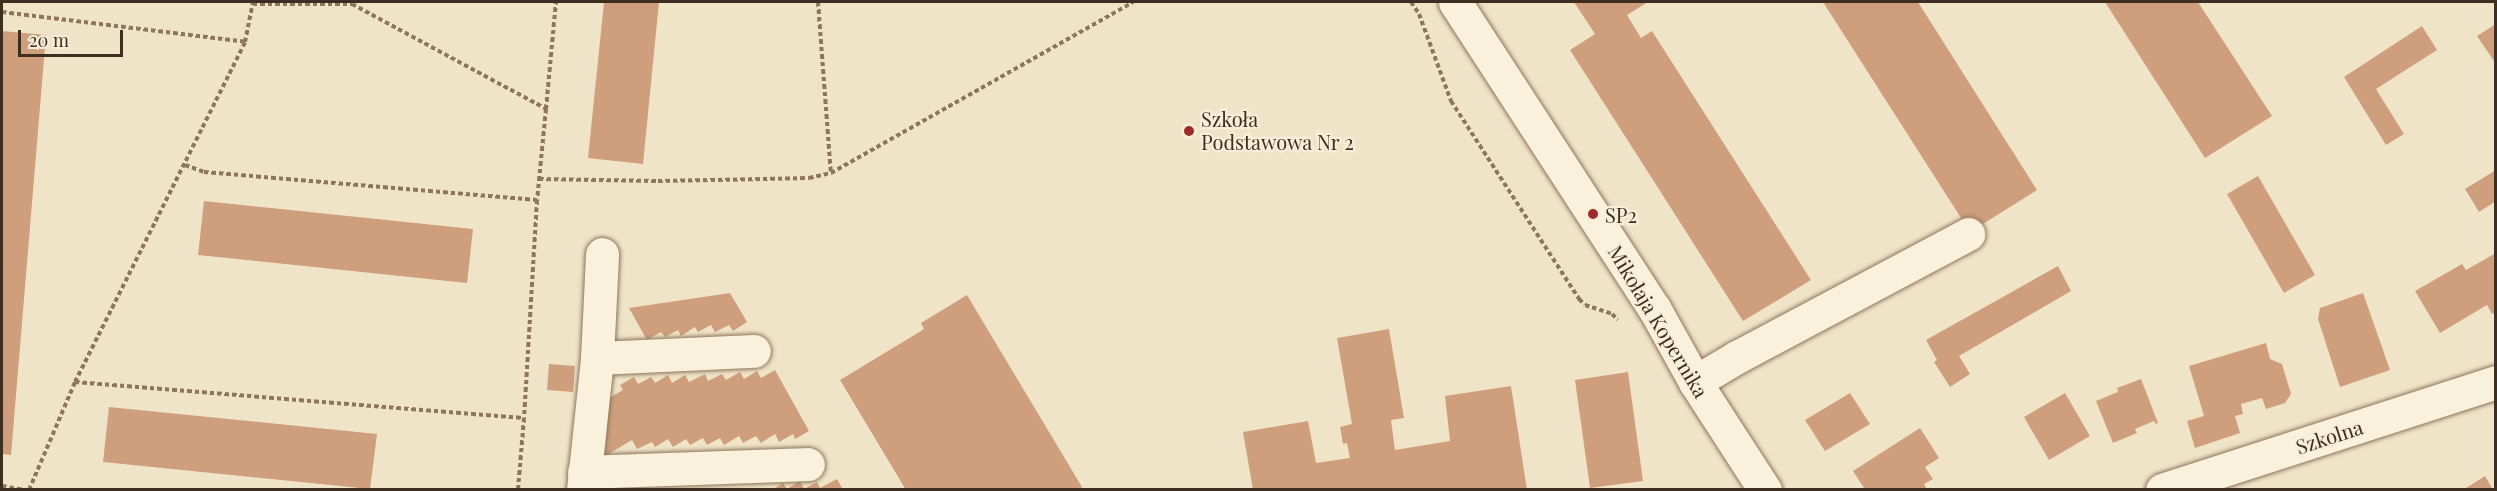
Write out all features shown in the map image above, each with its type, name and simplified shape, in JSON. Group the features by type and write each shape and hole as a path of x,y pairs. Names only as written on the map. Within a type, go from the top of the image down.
{"street":[{"name":"Mikołaja Kopernika","path":"1455,2 1654,308 1695,382 1765,489"},
{"path":"1695,382 1737,357 1968,234"},
{"path":"602,254 597,358 584,481 808,464"},
{"path":"597,358 754,351"},
{"name":"Szkolna","path":"2162,489 2496,382"}],"path":[{"path":"518,489 537,200 556,2"},
{"path":"818,2 831,173"},
{"path":"539,179 809,178 831,173 1133,2"},
{"path":"1411,2 1419,14 1451,100 1579,299 1590,308 1612,314 1621,322"},
{"path":"2,486 27,489 75,381 245,42 253,3 352,4 546,109"},
{"path":"2,12 245,42"},
{"path":"185,165 204,172 537,200"},
{"path":"75,381 524,417"}],"building":[{"path":"604,2 659,2 643,164 588,158"},
{"path":"1574,2 1648,2 1627,15 1641,38 1652,31 1811,280 1743,321 1570,50 1595,34"},
{"path":"1823,2 1918,2 2037,190 1970,232"},
{"path":"2105,2 2198,2 2272,116 2205,158"},
{"path":"2496,24 2496,64 2477,36"},
{"path":"2422,26 2437,50 2376,89 2404,134 2386,145 2344,77"},
{"path":"2,31 46,35 11,455 2,454"},
{"path":"2496,170 2496,201 2479,212 2465,189"},
{"path":"2258,176 2315,275 2284,293 2227,194"},
{"path":"204,201 473,229 467,283 198,255"},
{"path":"2496,253 2496,312 2492,314 2487,305 2440,333 2415,291 2462,264 2466,270"},
{"path":"2058,266 2071,291 1959,356 1970,374 1950,387 1934,362 1937,360 1926,340"},
{"path":"730,293 747,322 733,331 729,325 715,332 711,325 698,332 695,327 681,336 678,330 665,337 661,332 647,340 629,308"},
{"path":"2363,293 2390,370 2340,387 2318,319 2320,308"},
{"path":"967,295 1082,487 1079,490 906,490 840,380 924,329 921,323"},
{"path":"1389,329 1404,418 1391,420 1395,450 1450,441 1445,396 1511,386 1527,490 1253,490 1243,432 1308,421 1316,463 1350,458 1347,443 1343,444 1340,427 1352,424 1337,338"},
{"path":"2266,343 2270,359 2282,364 2291,394 2285,403 2266,409 2262,398 2241,404 2243,414 2235,416 2240,433 2195,448 2187,421 2204,416 2189,366"},
{"path":"549,364 575,366 573,392 547,390"},
{"path":"775,370 809,431 795,439 793,434 779,442 775,434 761,443 756,436 743,443 739,436 724,445 720,438 707,445 703,438 690,445 686,439 673,447 668,439 655,447 652,442 637,449 632,440 605,456 609,398 623,390 620,385 634,377 638,384 651,377 655,383 668,375 672,383 685,375 689,382 705,374 708,381 722,374 726,380 740,372 744,379 757,371 761,378"},
{"path":"1628,372 1643,481 1590,488 1575,380"},
{"path":"2141,379 2158,423 2154,421 2135,429 2137,433 2113,443 2096,401 2118,392 2117,388"},
{"path":"1850,393 1870,424 1825,451 1805,420"},
{"path":"2065,393 2090,436 2049,460 2024,417"},
{"path":"109,407 377,434 370,489 103,462"},
{"path":"1920,428 1939,458 1925,467 1933,479 1924,484 1927,490 1864,488 1853,471"},
{"path":"2485,476 2493,490 2463,490"},
{"path":"837,479 843,490 772,490 783,483 787,489 800,481 804,489 817,482 820,488"}],"place":[{"name":"Szkoła Podstawowa Nr 2","path":"1189,131"},
{"name":"SP2","path":"1593,214"}]}
